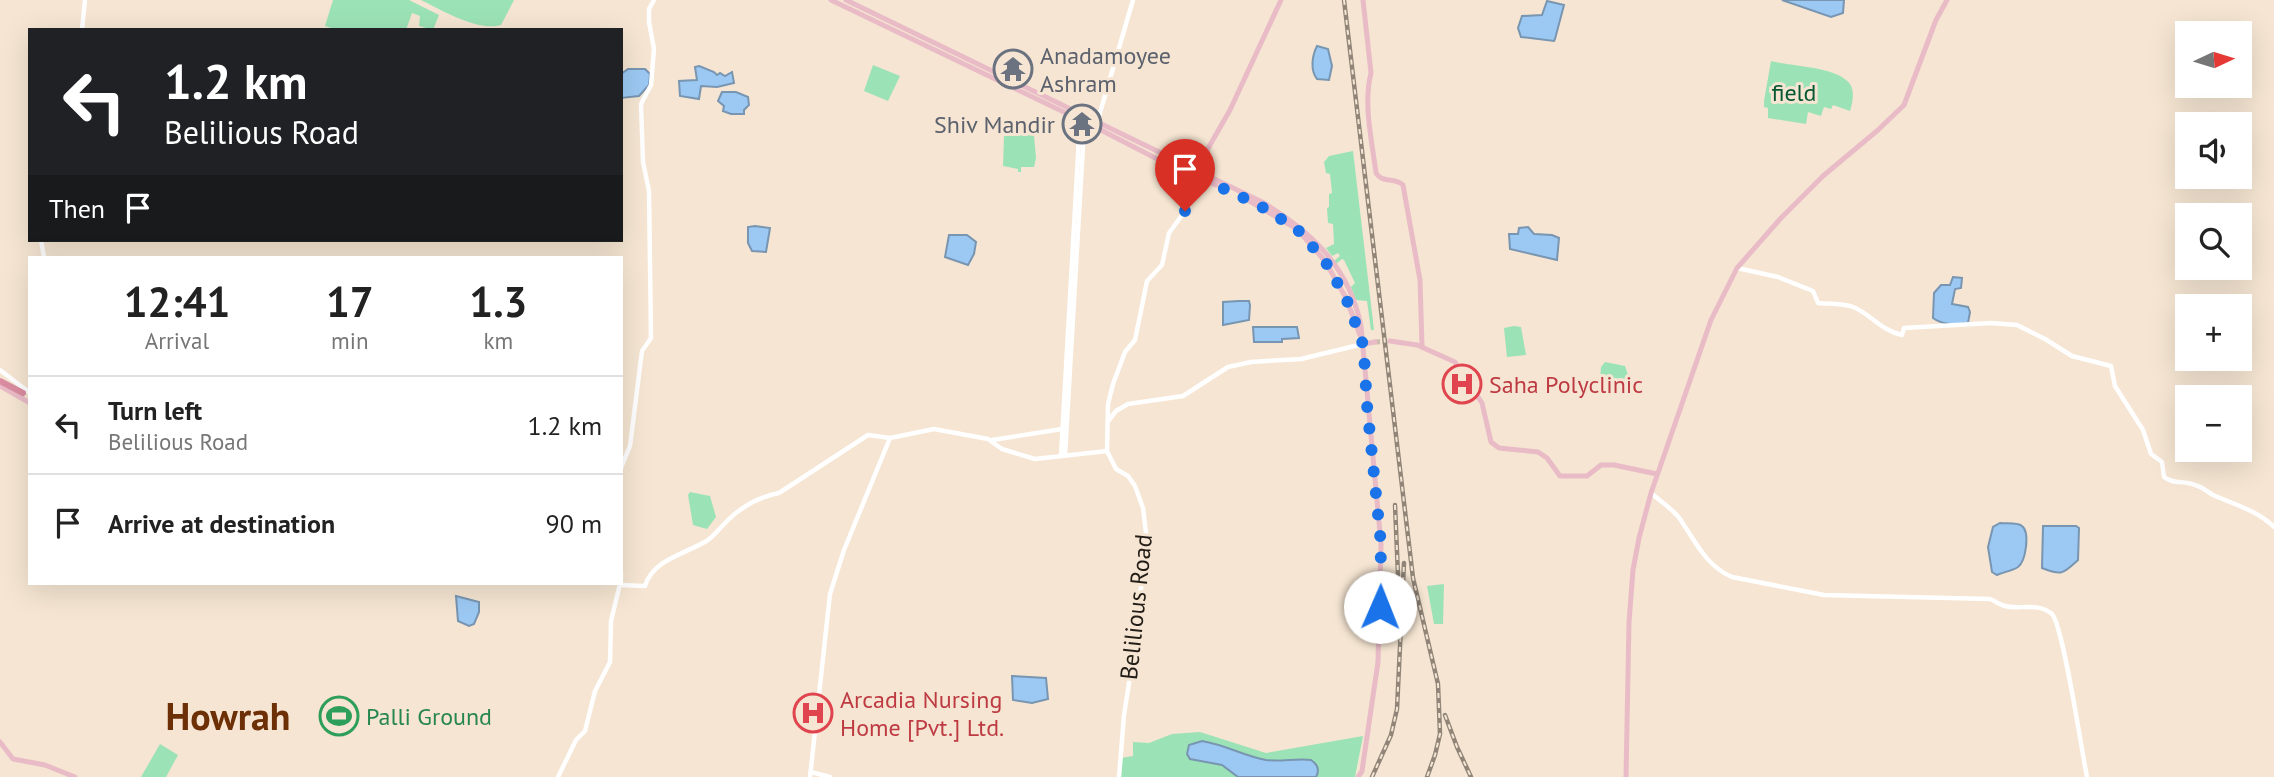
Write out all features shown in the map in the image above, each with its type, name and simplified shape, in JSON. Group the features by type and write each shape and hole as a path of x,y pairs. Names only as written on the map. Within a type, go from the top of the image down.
{"highway":[{"path":"1,381 28,397"}],"main road":[{"path":"82,28 85,0"},
{"path":"623,462 630,446 642,351 651,338 649,191 643,162 641,104 652,85 654,49 649,9 654,0"},
{"path":"831,0 1199,175 1262,202 1314,238 1349,288 1357,308 1363,343 1381,544 1378,662 1362,771 1358,777"},
{"path":"846,0 1080,120 1093,123"},
{"path":"1063,456 1062,429 1085,129 1093,123 1133,0"},
{"path":"991,440 1002,449 1018,456 1035,459 1107,451 1110,393 1125,352 1135,340 1147,281 1161,265 1169,233 1185,211 1206,152 1230,110 1281,0"},
{"path":"1363,0 1371,73 1368,105 1375,170 1382,180 1398,181 1403,185 1420,280 1422,346"},
{"path":"1626,777 1629,622 1633,570 1651,493 1711,320 1737,268 1781,218 1823,176 1904,105 1936,20 1947,0"},
{"path":"1063,456 1080,120"},
{"path":"1737,268 1778,276 1813,291 1818,303 1852,307 1883,329 1897,334 1902,335 1904,328 1991,323 2017,325 2072,356 2111,366 2115,386 2143,430 2151,454 2162,462 2164,477 2175,484 2182,482 2197,485 2217,497 2240,504 2254,515 2266,518 2274,527"},
{"path":"1390,341 1422,346 1455,362 1482,403 1491,442 1499,447 1538,452 1547,458 1560,476 1587,476 1601,465 1657,474"},
{"path":"1108,422 1116,411 1128,404 1183,396 1228,367 1251,362 1301,359 1376,342"},
{"path":"0,370 28,397"},
{"path":"1,381 28,397"},
{"path":"623,580 645,586 650,573 677,554 711,538 745,505 765,495 779,493 868,435 890,438 934,429 991,440 1062,429"},
{"path":"830,777 811,775 830,594 847,541 890,438"},
{"name":"Belilious Road","path":"1107,451 1116,469 1128,476 1135,486 1143,508 1146,533 1119,777"},
{"path":"1651,493 1679,517 1710,563 1732,577 1824,595 1990,599 2006,607 2040,608 2052,615 2062,642 2087,777"},
{"path":"558,777 576,740 584,732 594,694 610,662 611,621 620,585"},
{"path":"0,742 13,759 45,765 75,777"}],"green space":[{"path":"333,0 409,0 439,15 434,28 419,26 420,16 412,13 407,28 325,26"},
{"path":"421,0 514,0 501,25 492,26 460,19"},
{"name":"field","path":"1771,61 1840,76 1849,83 1852,90 1850,111 1833,105 1831,109 1824,107 1821,116 1808,112 1806,124 1768,118 1768,108 1764,107 1764,101"},
{"path":"873,65 900,76 888,101 864,91"},
{"path":"1034,135 1034,167 1021,167 1021,172 1018,172 1018,169 1003,166 1004,136"},
{"path":"1353,151 1374,330 1371,330 1367,301 1356,300 1351,287 1355,283 1344,260 1336,264 1334,261 1340,256 1338,253 1332,256 1326,248 1334,244 1333,224 1328,223 1327,208 1329,194 1332,193 1330,174 1326,173 1324,162 1329,156"},
{"path":"1521,327 1526,355 1507,357 1504,328"},
{"path":"1605,362 1625,366 1628,375 1626,382 1621,382 1620,386 1600,380 1601,367"},
{"path":"690,492 710,496 716,517 707,529 693,525 688,495"},
{"path":"1444,584 1443,624 1434,624 1427,586"},
{"path":"1200,732 1266,753 1363,736 1355,777 1121,777 1121,758 1133,756 1133,742 1149,743 1172,734"},
{"path":"160,744 178,755 166,777 141,777"}],"water":[{"path":"1782,0 1844,0 1843,13 1831,17"},
{"path":"1547,1 1564,5 1554,41 1521,37 1518,28 1522,16 1542,15"},
{"path":"1317,46 1328,49 1332,66 1329,80 1317,79 1313,71"},
{"path":"699,66 717,75 720,73 725,76 732,72 734,83 717,87 701,86 699,99 680,96 679,81 697,80 695,67"},
{"path":"628,69 645,69 650,74 649,85 639,96 623,98 623,73"},
{"path":"722,92 736,92 748,97 749,105 744,114 723,111 724,106 718,101"},
{"path":"748,227 770,228 766,252 752,251 748,243"},
{"path":"1528,227 1534,234 1559,238 1557,260 1510,249 1509,234 1518,234 1519,228"},
{"path":"949,235 967,235 976,242 968,265 945,257"},
{"path":"1953,277 1962,278 1961,288 1955,289 1952,304 1968,307 1968,323 1950,324 1933,318 1934,293 1941,285 1950,285"},
{"path":"1249,301 1249,320 1223,325 1223,302"},
{"path":"1253,327 1297,327 1299,338 1282,339 1282,342 1254,342"},
{"path":"2000,523 2022,526 2026,534 2026,546 2018,567 1997,575 1992,572 1988,547 1993,527"},
{"path":"2043,526 2079,528 2078,560 2065,571 2058,573 2042,568"},
{"path":"456,596 479,602 479,612 474,624 469,626 458,621"},
{"path":"1012,676 1046,678 1048,699 1032,703 1013,700"},
{"path":"1202,741 1266,760 1311,760 1318,772 1316,777 1238,777 1222,765 1190,759 1187,754 1189,745"}],"tunnel":[{"path":"1375,342 1390,341"}],"railway":[{"path":"1344,0 1413,578 1438,684 1440,734 1427,777"},
{"path":"1395,505 1398,575"},
{"path":"1372,777 1391,735 1397,709 1404,563"},
{"path":"1445,715 1471,777"}],"place":[{"name":"Anadamoyee Ashram","path":"1013,69"},
{"name":"Shiv Mandir","path":"1082,124"},
{"name":"Saha Polyclinic","path":"1462,384"},
{"name":"Arcadia Nursing Home [Pvt.] Ltd.","path":"813,713"},
{"name":"Palli Ground","path":"339,716"}],"district":[{"name":"Howrah","path":"228,715"}],"route":[{"path":"1185,211 1198,177 1259,205 1297,229 1325,261 1346,298 1364,354 1381,544 1380,607"}]}
